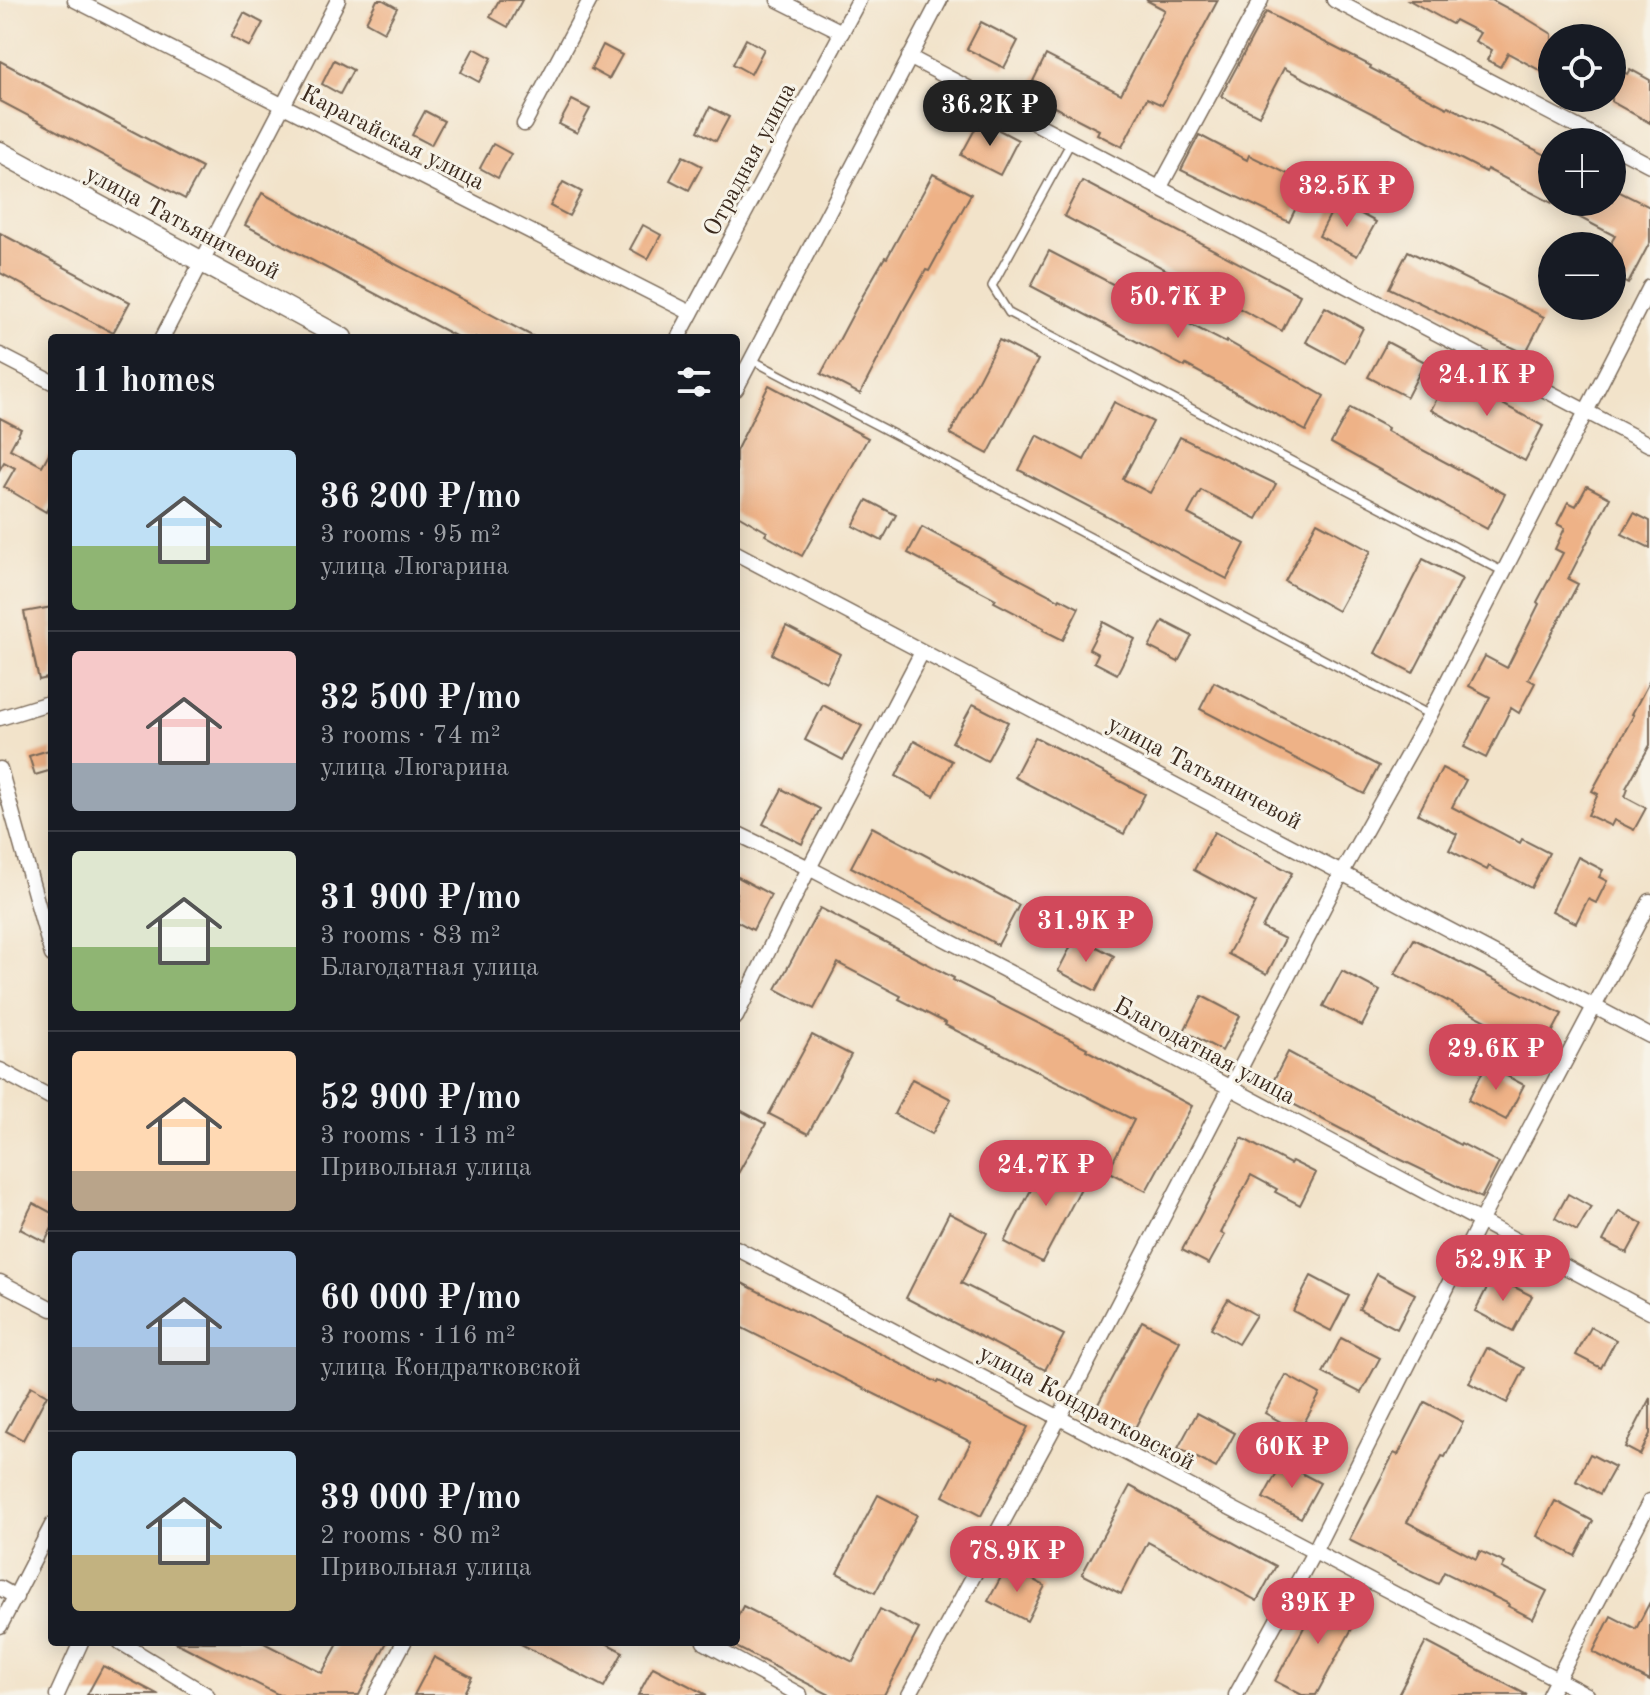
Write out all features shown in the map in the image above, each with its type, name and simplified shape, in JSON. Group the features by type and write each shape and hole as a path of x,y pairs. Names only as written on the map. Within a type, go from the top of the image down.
{"street":[{"name":"Карагайская улица","path":"75,0 691,313"},
{"path":"164,334 338,0"},
{"path":"524,124 590,0"},
{"path":"778,0 842,32"},
{"name":"Отрадная улица","path":"680,334 859,0"},
{"path":"740,382 940,0"},
{"path":"1160,187 1261,0"},
{"path":"1334,0 1579,128"},
{"path":"909,57 1650,445"},
{"name":"улица Татьяничевой","path":"0,152 335,334"},
{"path":"1626,152 1650,165"},
{"path":"909,1695 1059,1418 1341,874 1430,715 1650,287"},
{"path":"0,355 48,380"},
{"name":"улица Татьяничевой","path":"740,555 1650,1036"},
{"path":"740,1009 809,868 922,652"},
{"path":"0,718 48,703"},
{"path":"0,769 48,941"},
{"name":"Благодатная улица","path":"740,835 1231,1088 1650,1312"},
{"path":"1236,1695 1314,1552 1481,1220 1650,901"},
{"path":"0,1070 48,1096"},
{"name":"улица Кондратковской","path":"740,1250 1587,1695"},
{"path":"0,1282 48,1307"},
{"path":"1549,1695 1650,1501"},
{"path":"0,1626 48,1533"},
{"path":"0,1588 16,1597"},
{"path":"57,1695 79,1646"},
{"path":"127,1646 207,1695"},
{"path":"376,1695 402,1646"},
{"path":"711,1646 800,1695"}],"lane":[{"path":"1071,142 992,286 1009,313 1502,571"},
{"path":"752,360 1430,715"}],"building":[{"path":"377,0 397,8 384,32 366,22"},
{"path":"499,0 522,0 508,27 490,17"},
{"path":"1146,0 1218,0 1162,105 1147,98 1122,147 1097,134 1099,130 1027,93 1046,55 1121,94 1165,10"},
{"path":"1409,0 1492,0 1526,18 1538,25 1538,69 1508,53 1500,67 1487,60 1492,50 1475,41 1480,33 1455,20 1452,24"},
{"path":"1266,12 1447,108 1538,151 1538,196 1284,68 1259,116 1221,96"},
{"path":"244,13 263,23 250,47 231,37"},
{"path":"981,22 1018,41 1004,68 967,49"},
{"path":"746,39 764,49 751,74 733,64"},
{"path":"603,45 622,55 609,79 591,69"},
{"path":"474,48 492,58 479,82 461,72"},
{"path":"334,60 353,70 340,94 322,84"},
{"path":"0,61 202,168 185,199 0,101"},
{"path":"1630,69 1650,80 1650,123 1626,110 1626,73"},
{"path":"572,100 590,109 577,133 559,124"},
{"path":"710,107 729,117 716,141 698,131"},
{"path":"425,111 444,121 431,145 412,135"},
{"path":"980,120 1018,140 1000,175 961,155"},
{"path":"1199,135 1247,160 1249,155 1308,184 1289,222 1181,170"},
{"path":"493,144 511,154 498,178 480,168"},
{"path":"683,156 702,166 689,190 670,180"},
{"path":"933,174 971,194 903,311 860,394 821,374"},
{"path":"1082,181 1300,295 1282,331 1064,216"},
{"path":"563,182 582,192 569,216 550,206"},
{"path":"262,193 528,334 451,334 245,225"},
{"path":"1626,195 1650,207 1650,242 1628,284 1626,232 1607,232 1577,216 1626,216"},
{"path":"1337,201 1376,222 1357,256 1319,236"},
{"path":"643,225 661,235 648,259 630,249"},
{"path":"0,233 130,302 113,333 0,273"},
{"path":"1049,251 1227,341 1324,396 1306,431 1186,365 1031,286"},
{"path":"1408,251 1538,314 1538,320 1542,320 1525,354 1389,288"},
{"path":"1325,307 1363,328 1345,363 1306,342"},
{"path":"999,340 1038,360 988,454 950,434"},
{"path":"1387,342 1425,362 1407,397 1368,377"},
{"path":"1449,375 1543,426 1525,461 1431,410"},
{"path":"769,385 868,438 802,556 740,516 740,443"},
{"path":"1114,402 1153,422 1123,479 1150,493 1180,437 1276,484 1257,519 1201,490 1188,514 1245,544 1227,579 1019,470 1037,435 1084,460"},
{"path":"1350,408 1505,494 1487,529 1331,443"},
{"path":"0,418 21,429 10,449 42,466 48,455 46,512 4,487 15,468 4,462 0,469"},
{"path":"1587,486 1610,498 1568,579 1578,584 1528,679 1535,683 1519,713 1511,708 1486,758 1464,747 1490,697 1469,686 1485,656 1507,668 1563,553 1555,549 1565,528 1557,524 1568,502 1576,506"},
{"path":"867,500 896,515 882,541 853,526"},
{"path":"1634,513 1650,521 1650,548 1622,534"},
{"path":"1317,522 1371,551 1338,611 1285,581"},
{"path":"922,527 1079,608 1063,640 994,602 996,599 908,553"},
{"path":"1423,559 1462,579 1413,673 1375,653"},
{"path":"48,608 48,678 39,680 24,612"},
{"path":"1163,621 1192,636 1178,662 1149,647"},
{"path":"1103,622 1135,639 1117,674 1094,662 1098,654 1089,649"},
{"path":"786,626 840,654 826,682 772,654"},
{"path":"1650,680 1650,745 1626,788 1625,797 1646,808 1634,830 1614,820 1611,826 1588,815 1598,794 1592,791"},
{"path":"1214,682 1379,766 1364,794 1200,709"},
{"path":"973,704 1008,722 987,761 952,742"},
{"path":"823,705 862,726 843,760 805,740"},
{"path":"1035,737 1145,794 1124,834 1014,777"},
{"path":"914,741 952,761 934,796 896,776"},
{"path":"48,750 48,771 35,775 29,756"},
{"path":"1442,768 1466,780 1452,807 1520,843 1522,839 1549,853 1531,888 1449,850 1457,834 1418,814"},
{"path":"782,789 820,809 802,844 763,824"},
{"path":"872,827 1019,905 998,945 851,867"},
{"path":"1214,832 1292,873 1262,928 1285,939 1267,974 1228,954 1256,903 1194,870"},
{"path":"1578,857 1603,870 1599,877 1607,881 1596,903 1588,899 1576,923 1552,911"},
{"path":"740,878 771,895 753,930 740,923"},
{"path":"820,908 1192,1106 1146,1191 1108,1171 1134,1120 945,1025 899,999 901,996 838,963 814,1009 776,989"},
{"path":"1076,936 1114,956 1096,991 1058,971"},
{"path":"1414,939 1562,1014 1543,1050 1395,974"},
{"path":"1342,971 1380,991 1362,1026 1323,1006"},
{"path":"1202,996 1240,1016 1222,1051 1184,1031"},
{"path":"812,1035 851,1055 808,1134 769,1114"},
{"path":"1288,1052 1499,1163 1481,1198 1268,1091"},
{"path":"1486,1065 1524,1085 1506,1120 1468,1100"},
{"path":"912,1079 951,1099 932,1134 894,1114"},
{"path":"740,1110 766,1124 740,1170"},
{"path":"1242,1138 1290,1164 1292,1161 1316,1173 1300,1205 1251,1175 1209,1264 1182,1250"},
{"path":"1049,1155 1088,1175 1042,1262 1004,1242"},
{"path":"1568,1194 1591,1207 1577,1231 1555,1218"},
{"path":"33,1203 48,1211 48,1236 45,1242 20,1229"},
{"path":"1619,1211 1643,1224 1627,1253 1603,1241"},
{"path":"949,1213 987,1233 961,1283 1064,1335 1045,1370 906,1298"},
{"path":"1377,1274 1415,1294 1397,1329 1359,1309"},
{"path":"1311,1276 1349,1296 1331,1331 1293,1311"},
{"path":"1493,1276 1532,1296 1513,1331 1475,1311"},
{"path":"742,1283 1028,1427 981,1516 943,1496 971,1442 740,1327"},
{"path":"1228,1299 1256,1315 1238,1344 1211,1328"},
{"path":"1142,1321 1180,1341 1135,1428 1096,1408"},
{"path":"1591,1327 1616,1340 1601,1368 1576,1355"},
{"path":"1341,1338 1380,1358 1361,1393 1323,1373"},
{"path":"1487,1348 1525,1368 1507,1403 1469,1383"},
{"path":"1286,1375 1320,1394 1299,1432 1265,1413"},
{"path":"31,1386 47,1395 23,1440 6,1431"},
{"path":"1650,1398 1650,1434 1640,1455 1625,1447"},
{"path":"1425,1402 1463,1422 1407,1522 1476,1559 1480,1551 1505,1563 1502,1568 1547,1591 1533,1619 1444,1572 1438,1584 1349,1540 1394,1453 1398,1455"},
{"path":"1197,1413 1235,1433 1216,1468 1178,1448"},
{"path":"1590,1454 1615,1467 1600,1494 1576,1481"},
{"path":"1282,1463 1320,1483 1301,1518 1263,1498"},
{"path":"1130,1486 1276,1566 1257,1601 1148,1542 1121,1594 1082,1574"},
{"path":"878,1495 917,1515 875,1593 837,1573"},
{"path":"1555,1501 1593,1521 1575,1556 1537,1536"},
{"path":"1007,1566 1045,1586 1027,1621 988,1601"},
{"path":"1323,1592 1361,1612 1316,1695 1302,1695 1275,1681"},
{"path":"1650,1602 1650,1681 1593,1652 1611,1616 1636,1629"},
{"path":"743,1606 853,1662 880,1609 919,1629 884,1695 830,1695 736,1647 740,1646 740,1612"},
{"path":"1426,1642 1464,1662 1527,1695 1398,1695"},
{"path":"183,1646 270,1646 322,1673 337,1646 385,1646 359,1695 279,1695"},
{"path":"525,1646 612,1646 623,1652 604,1687"},
{"path":"434,1657 472,1677 463,1695 414,1695"},
{"path":"103,1666 159,1695 87,1695"},
{"path":"653,1667 707,1695 638,1695"}]}
